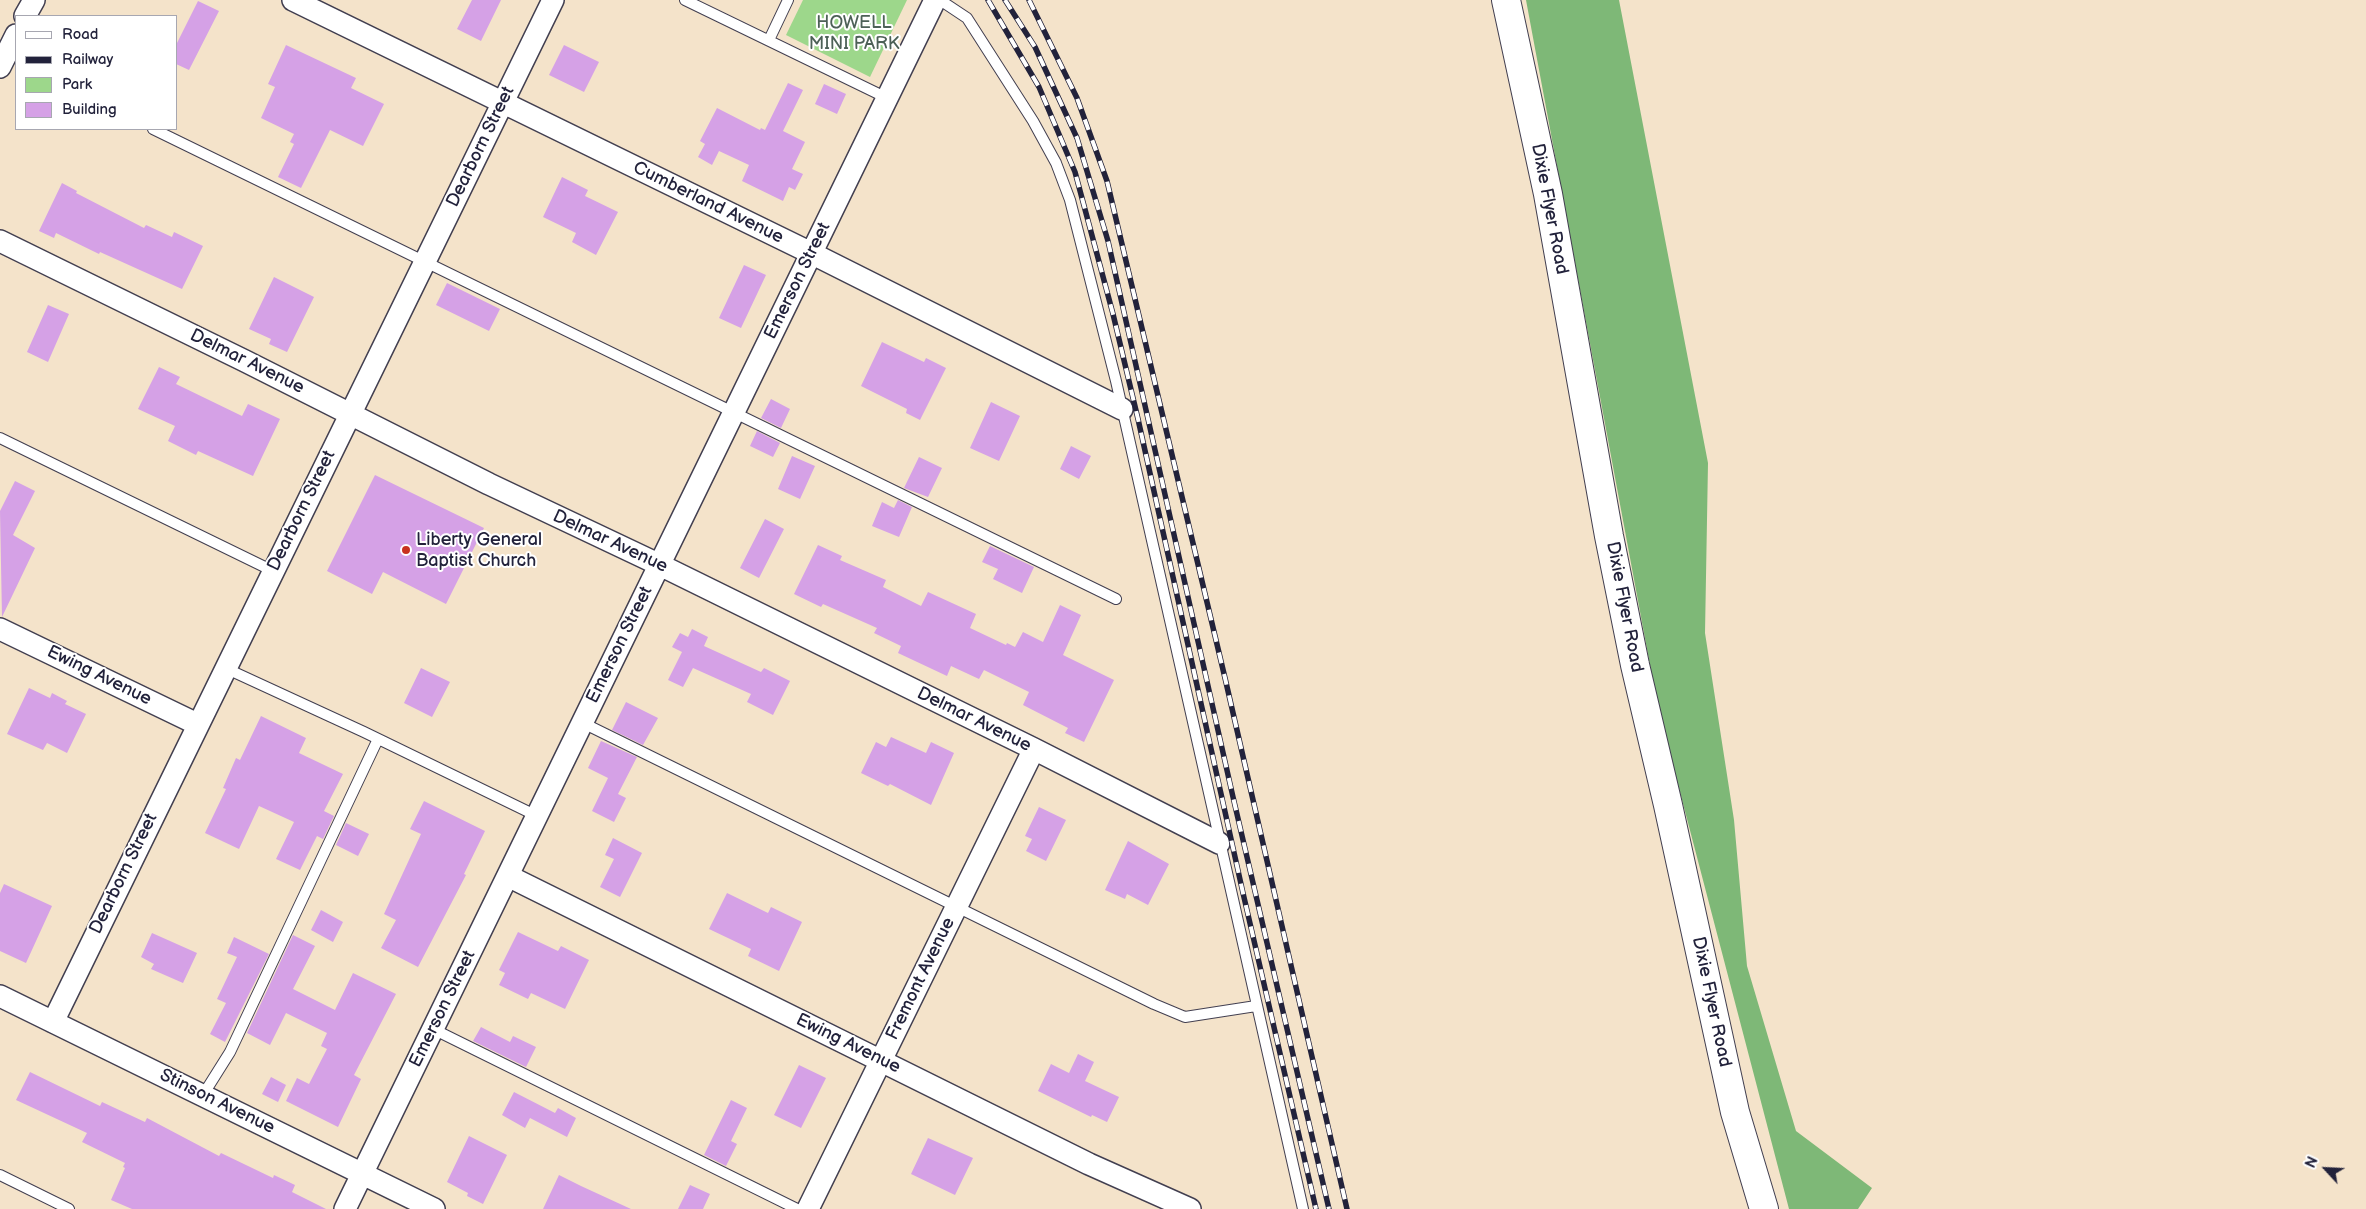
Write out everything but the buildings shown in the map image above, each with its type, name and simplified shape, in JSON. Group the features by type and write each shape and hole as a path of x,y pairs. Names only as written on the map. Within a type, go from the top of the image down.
{"street":[{"path":"26,15 34,0"},
{"name":"Cumberland Avenue","path":"293,0 811,253 1122,409"},
{"name":"Dearborn Street","path":"53,1022 349,413 553,0"},
{"name":"Emerson Street","path":"345,1209 935,0"},
{"name":"Dixie Flyer Road","path":"1506,0 1548,194 1609,536 1635,665 1668,805 1735,1112 1764,1209"},
{"path":"7,62 15,38"},
{"name":"Delmar Avenue","path":"0,242 349,413 489,484 660,565 1034,749 1219,843"},
{"name":"Ewing Avenue","path":"0,628 197,724"},
{"name":"Fremont Avenue","path":"808,1209 1034,749"},
{"name":"Ewing Avenue","path":"508,876 1089,1164 1190,1209"},
{"name":"Stinson Avenue","path":"0,996 434,1209"}],"lane":[{"path":"685,0 887,98"},
{"path":"769,40 788,0"},
{"path":"940,0 968,18 1033,121 1056,163 1070,200 1122,409 1303,1209"},
{"path":"155,130 424,263 733,411 1116,599"},
{"path":"0,438 273,570"},
{"path":"225,668 537,816"},
{"path":"583,722 1185,1018 1256,1006"},
{"path":"203,1095 230,1052 378,739"},
{"path":"433,1029 797,1209"},
{"path":"0,1175 69,1209"}],"green space":[{"name":"HOWELL MINI PARK","path":"803,0 907,0 870,77 786,35"},
{"path":"1526,0 1619,0 1708,463 1705,633 1734,820 1747,966 1796,1131 1872,1188 1858,1209 1789,1209 1658,708"}],"railway":[{"path":"988,0 1039,87 1075,172 1113,314 1138,419 1243,893 1316,1209"},
{"path":"1005,0 1035,47 1077,138 1108,241 1233,797 1329,1209"},
{"path":"1029,0 1077,98 1107,181 1225,678 1347,1209"}],"place":[{"name":"Liberty General Baptist Church","path":"406,550"}]}
